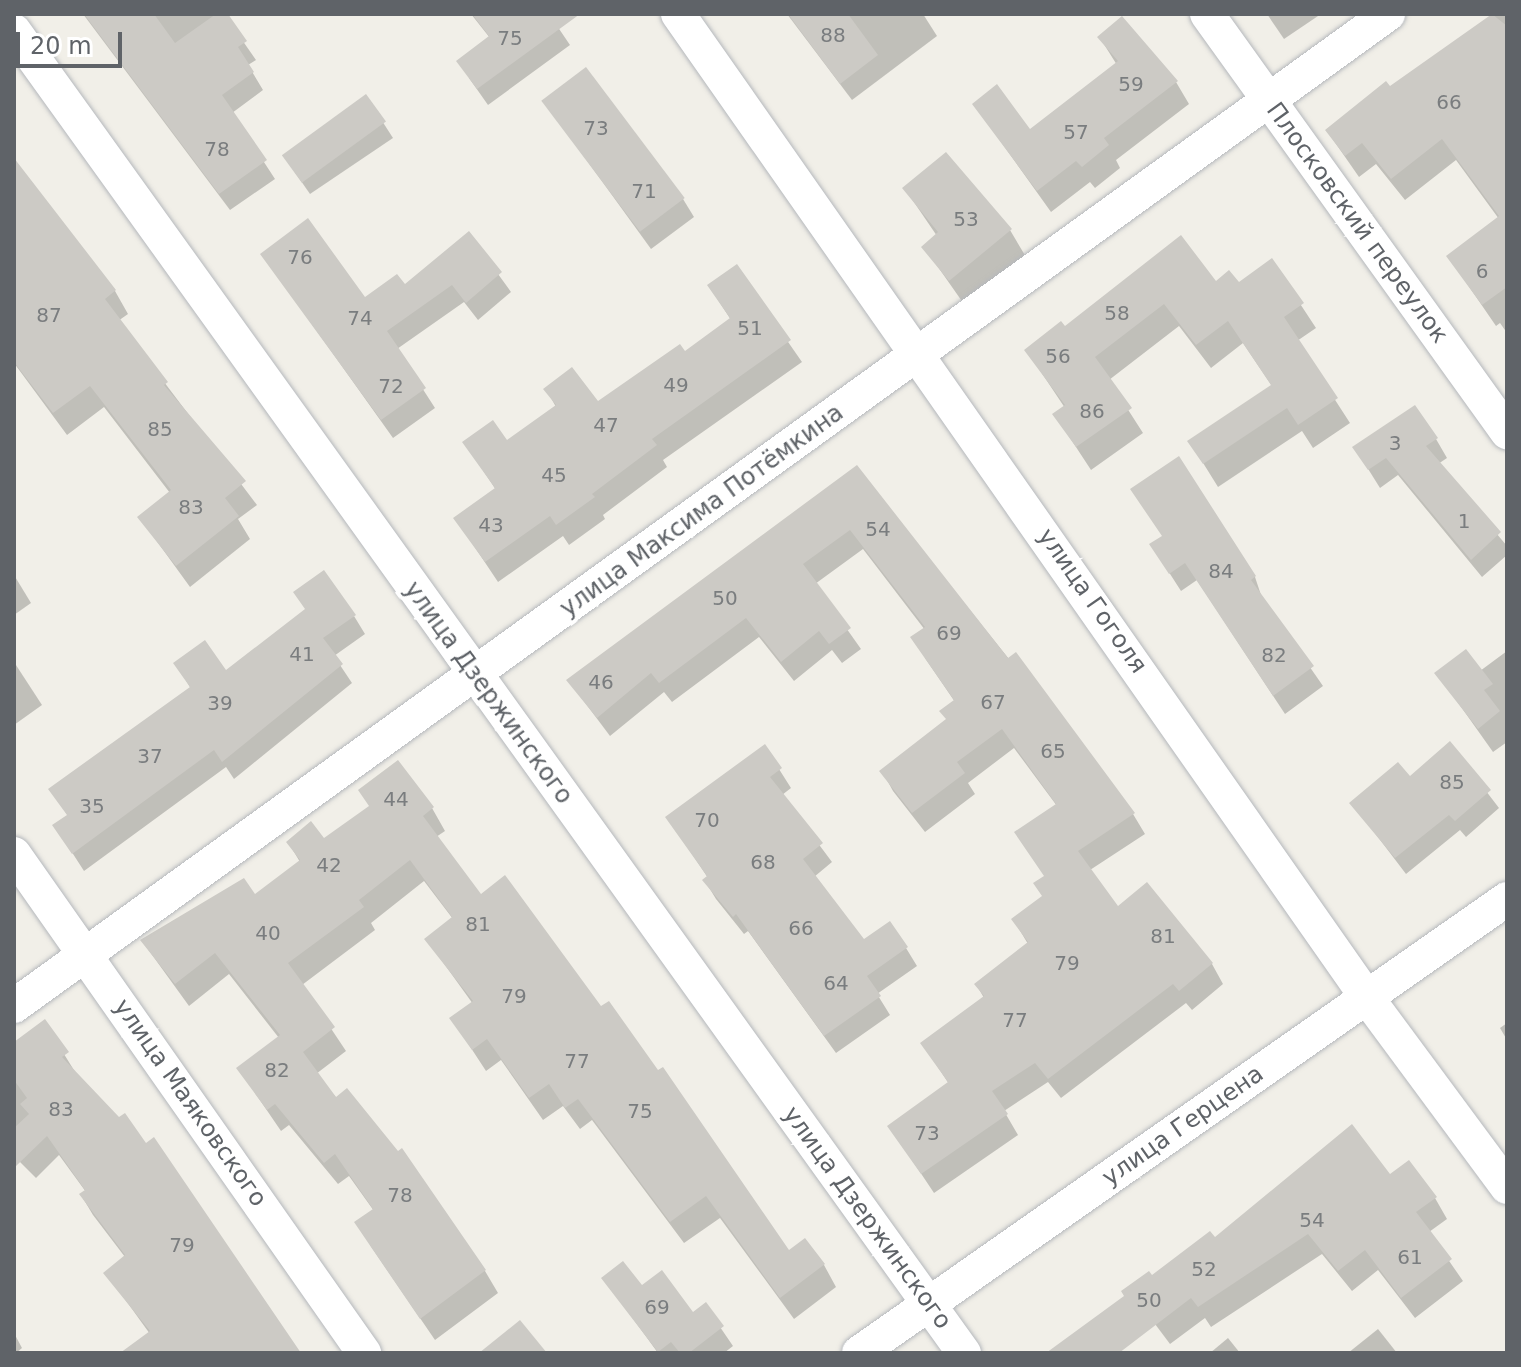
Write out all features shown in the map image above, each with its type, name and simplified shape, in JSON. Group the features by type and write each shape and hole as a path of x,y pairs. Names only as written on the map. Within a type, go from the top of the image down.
{"street":[{"name":"улица Гоголя","path":"678,14 921,355 1368,999 1507,1187"},
{"name":"Плосковский переулок","path":"1207,14 1507,432"},
{"name":"улица Максима Потёмкина","path":"14,1006 921,355 1388,14"},
{"name":"улица Дзержинского","path":"14,31 964,1353"},
{"name":"улица Маяковского","path":"14,854 364,1353"},
{"name":"улица Герцена","path":"859,1353 1507,899"}],"building":[{"path":"84,14 154,14 175,43 216,14 228,14 247,41 238,47 254,72 222,95 267,160 219,194"},
{"path":"472,14 580,14 477,89 456,61 489,36"},
{"path":"788,14 848,14 878,55 840,84"},
{"path":"1492,14 1507,26 1507,287 1482,305 1446,256 1499,216 1442,139 1391,179 1362,143 1345,156 1325,130 1386,81 1390,86"},
{"path":"1122,16 1178,81 1104,138 1109,145 1082,167 1076,161 1037,191 972,104 997,84 1030,129 1118,61 1097,37"},
{"path":"586,67 685,198 640,232 541,101"},
{"path":"366,94 386,122 302,183 282,155"},
{"path":"946,152 1012,229 949,281 921,247 938,232 902,188"},
{"path":"14,158 116,290 105,299 168,382 164,385 246,481 225,498 239,516 176,566 137,517 171,490 90,386 53,413 14,362"},
{"path":"308,218 365,297 397,274 405,284 469,231 502,272 466,303 452,285 387,331 426,388 381,420 260,254"},
{"path":"1181,235 1216,281 1229,270 1239,282 1272,258 1304,303 1284,317 1338,398 1298,425 1287,408 1203,464 1187,441 1271,385 1228,321 1196,345 1164,304 1095,357 1132,408 1076,447 1052,414 1065,405 1024,350 1061,321 1065,326"},
{"path":"737,264 791,340 652,439 657,445 592,494 595,497 556,525 550,516 485,562 453,518 495,488 462,442 493,420 507,440 556,405 543,389 572,367 598,401 680,344 685,351 730,318 707,285"},
{"path":"1415,405 1438,438 1426,446 1501,532 1471,560 1386,458 1368,470 1352,447"},
{"path":"1179,456 1256,576 1251,580 1314,666 1273,696 1185,563 1169,574 1149,544 1162,536 1130,489"},
{"path":"857,465 1008,658 1016,652 1135,813 1078,851 1118,906 1147,882 1213,963 1179,991 1173,984 1048,1079 1035,1063 992,1091 1008,1114 921,1174 887,1126 948,1082 920,1043 984,996 974,984 1028,942 1011,919 1042,896 1033,883 1044,876 1014,832 1056,804 1002,729 957,762 965,773 912,813 879,771 946,719 939,711 954,700 910,637 925,627 850,530 803,564 851,628 829,644 819,631 781,662 746,618 659,683 651,673 597,718 566,680"},
{"path":"324,570 356,615 323,638 343,664 222,762 214,750 72,854 52,825 67,815 48,789 190,687 173,663 205,640 226,670 305,609 293,592"},
{"path":"1466,649 1493,684 1484,690 1500,711 1478,729 1434,673"},
{"path":"1450,741 1491,790 1455,821 1449,815 1395,858 1349,803 1398,762 1410,776"},
{"path":"765,744 782,768 770,777 823,843 803,859 864,939 890,921 908,947 867,976 881,996 824,1036 736,914 733,917 702,880 707,876 665,817"},
{"path":"398,760 434,807 423,816 481,894 505,875 601,1006 609,1001 658,1070 663,1067 789,1250 805,1238 825,1264 780,1298 706,1196 670,1222 578,1099 565,1108 549,1084 529,1098 487,1039 472,1050 449,1018 473,1001 424,939 452,917 410,860 359,900 364,907 288,963 335,1027 303,1052 336,1097 347,1088 398,1151 402,1148 486,1270 420,1319 354,1222 373,1209 335,1154 324,1163 275,1104 267,1110 236,1068 280,1035 215,953 175,984 140,940 244,878 255,894 300,860 286,842 311,821 324,838 369,806 358,790"},
{"path":"45,1019 69,1052 62,1057 119,1117 125,1113 146,1143 154,1137 301,1353 120,1353 150,1331 103,1273 125,1255 79,1194 85,1190 47,1136 14,1168 14,1128 29,1114 20,1104 27,1098 14,1080 14,1042"},
{"path":"1352,1124 1390,1174 1409,1160 1437,1197 1416,1212 1452,1259 1401,1298 1365,1250 1338,1271 1308,1234 1198,1307 1191,1298 1119,1353 1046,1353 1124,1296 1121,1291 1149,1271 1152,1275 1210,1231 1215,1237"},
{"path":"623,1261 642,1285 662,1270 693,1312 706,1302 724,1326 689,1353 680,1353 671,1342 658,1352 601,1278"},
{"path":"520,1320 547,1353 479,1353"}]}
